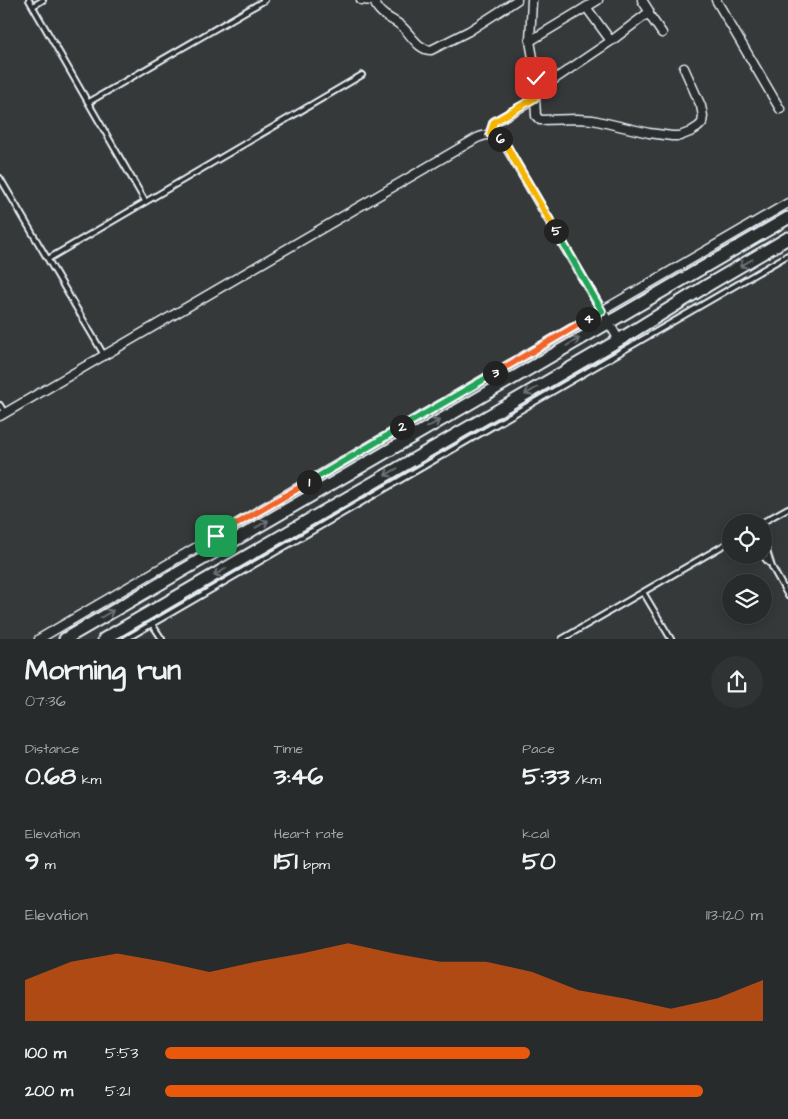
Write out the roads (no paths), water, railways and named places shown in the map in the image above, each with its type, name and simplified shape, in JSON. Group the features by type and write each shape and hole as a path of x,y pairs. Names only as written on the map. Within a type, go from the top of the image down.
{"main road":[{"path":"64,639 605,317 788,218"},
{"path":"104,639 619,340 788,238"}],"street":[{"path":"361,0 374,0 380,11 406,29 421,48 426,50 431,50 469,31 517,0"},
{"path":"532,0 530,41 536,95 536,116 540,120 577,118 649,133 680,136 698,127 702,123 704,116 684,68"},
{"path":"530,41 598,0"},
{"path":"642,0 649,10 648,13 662,33"},
{"path":"716,0 780,109"},
{"path":"586,7 611,41"},
{"path":"490,134 494,122 536,95 648,13"},
{"path":"2,414 477,138 490,134 502,140 508,148 619,340"},
{"path":"39,639 482,380 605,317 788,203"}],"lane":[{"path":"30,0 145,201"},
{"path":"33,6 43,0"},
{"path":"89,102 265,0"},
{"path":"48,259 362,75"},
{"path":"0,178 104,355"},
{"path":"126,639 788,255"},
{"path":"0,405 2,414"},
{"path":"772,518 788,508"},
{"path":"562,639 722,546"},
{"path":"770,564 788,596"},
{"path":"644,592 672,639"},
{"path":"152,624 162,639"}]}
